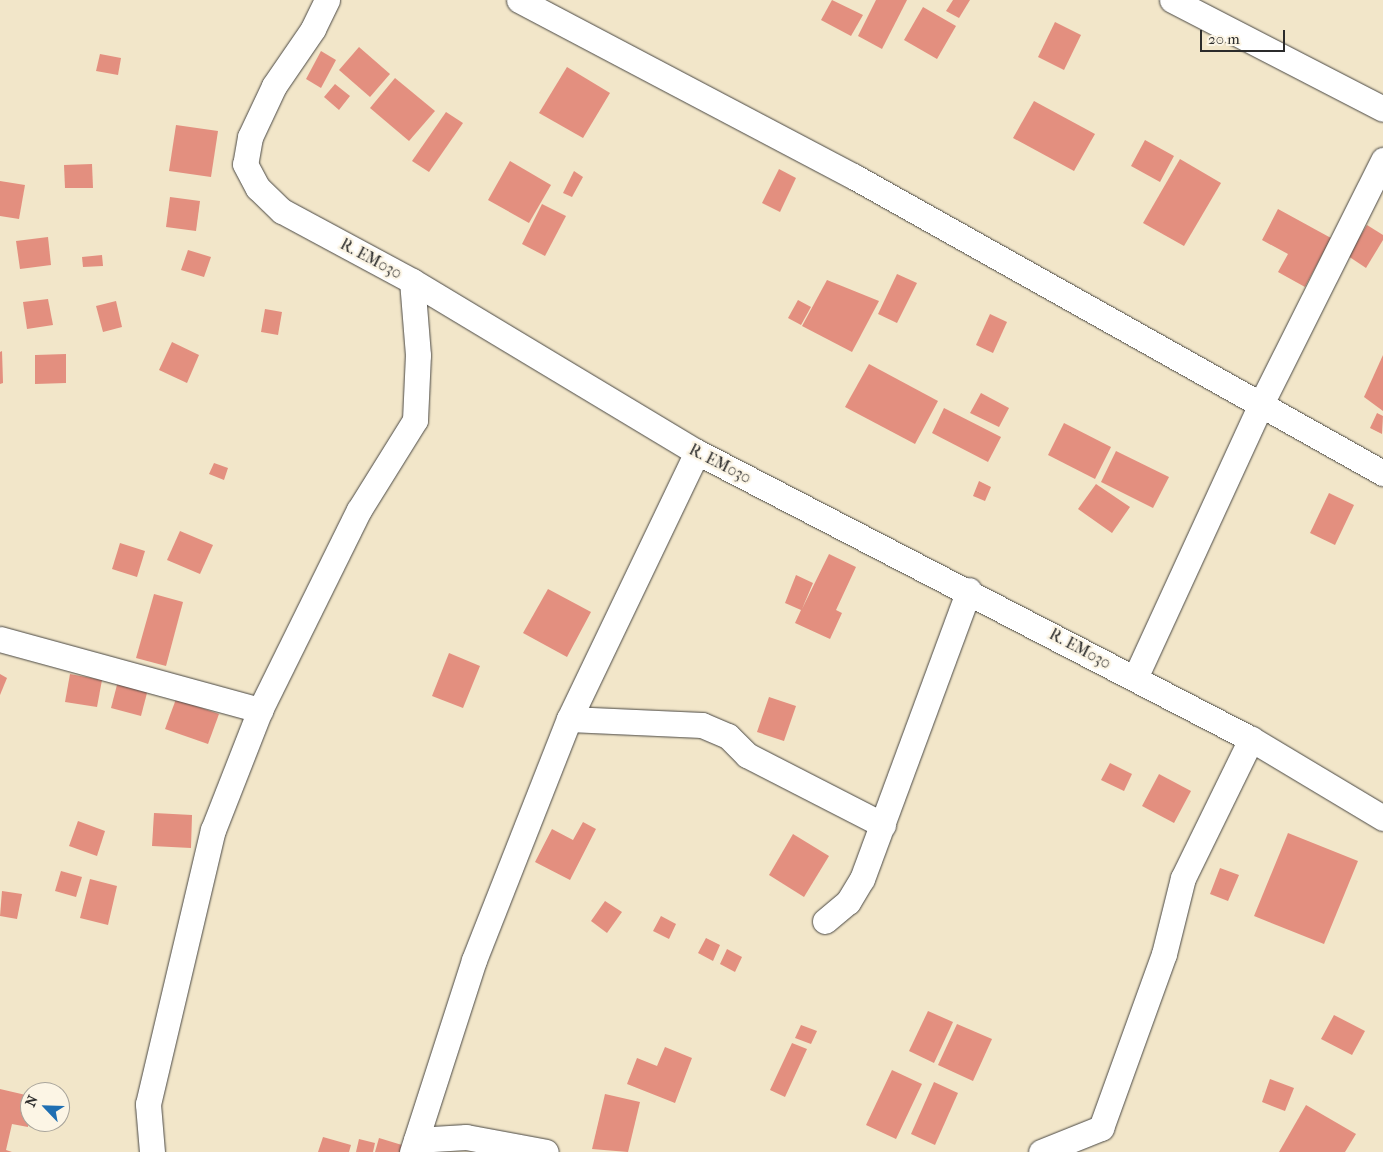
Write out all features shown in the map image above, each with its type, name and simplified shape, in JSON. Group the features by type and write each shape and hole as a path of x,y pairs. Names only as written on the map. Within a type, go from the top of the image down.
{"street":[{"name":"R. EM030","path":"327,0 314,30 274,86 250,137 245,164 258,188 282,211 412,281 697,452 969,590 1251,739 1383,818"},
{"path":"519,0 853,176 1262,402 1383,474"},
{"path":"1172,0 1383,110"},
{"path":"1136,678 1262,402 1383,160"},
{"path":"152,1152 148,1104 213,830 260,710 359,510 415,420 418,355 412,281"},
{"path":"546,1152 466,1137 414,1146 474,960 569,719 697,452"},
{"path":"825,921 848,902 862,879 969,590"},
{"path":"0,639 260,710"},
{"path":"569,719 702,725 728,736 747,755 883,825"},
{"path":"1041,1152 1101,1128 1158,973 1183,878 1251,739"}],"building":[{"path":"832,0 863,15 851,36 821,20"},
{"path":"876,0 907,0 882,49 858,36"},
{"path":"953,0 970,0 959,18 946,11"},
{"path":"923,7 956,26 937,59 904,40"},
{"path":"1055,22 1081,35 1064,70 1038,57"},
{"path":"359,47 390,74 370,97 339,70"},
{"path":"321,51 336,60 321,88 306,79"},
{"path":"100,54 121,58 118,75 96,71"},
{"path":"567,67 610,93 583,138 539,113"},
{"path":"395,78 435,111 409,141 370,108"},
{"path":"335,84 350,96 339,110 324,97"},
{"path":"1034,101 1095,134 1074,171 1013,138"},
{"path":"446,112 463,123 429,172 412,161"},
{"path":"176,125 218,131 211,177 169,171"},
{"path":"1145,140 1174,156 1160,182 1131,166"},
{"path":"1180,159 1221,183 1184,246 1143,223"},
{"path":"510,161 551,185 529,223 488,200"},
{"path":"92,164 93,188 65,188 64,165"},
{"path":"779,169 796,178 780,212 762,203"},
{"path":"574,171 583,177 572,197 563,193"},
{"path":"0,181 25,185 19,219 0,216"},
{"path":"170,197 200,201 196,231 166,227"},
{"path":"542,204 566,216 545,256 522,244"},
{"path":"1278,209 1331,238 1305,287 1278,272 1288,254 1262,240"},
{"path":"1367,225 1383,235 1383,240 1366,268 1348,256"},
{"path":"48,237 51,265 20,269 16,241"},
{"path":"188,250 211,257 204,277 181,270"},
{"path":"102,255 103,266 83,267 82,257"},
{"path":"897,274 917,283 897,323 878,314"},
{"path":"827,280 879,301 852,352 802,326"},
{"path":"48,299 53,325 27,329 23,302"},
{"path":"798,300 811,307 801,325 788,318"},
{"path":"116,301 122,327 103,332 96,306"},
{"path":"265,309 282,312 278,335 261,332"},
{"path":"990,314 1007,322 993,353 976,345"},
{"path":"172,342 199,355 187,383 159,370"},
{"path":"2,351 3,383 0,384 0,352"},
{"path":"66,354 66,383 35,384 35,355"},
{"path":"1383,355 1383,411 1364,397"},
{"path":"869,364 938,401 915,444 845,407"},
{"path":"981,393 1009,408 999,427 970,413"},
{"path":"944,408 1001,437 988,462 932,433"},
{"path":"1377,413 1383,416 1382,434 1370,428"},
{"path":"1064,423 1111,447 1095,479 1048,455"},
{"path":"1116,451 1169,477 1153,508 1101,482"},
{"path":"214,463 228,468 224,480 209,474"},
{"path":"979,481 991,487 985,501 973,496"},
{"path":"1096,484 1130,507 1112,533 1078,509"},
{"path":"1329,493 1354,505 1335,545 1310,533"},
{"path":"180,531 213,545 200,574 167,560"},
{"path":"120,543 145,551 137,577 112,569"},
{"path":"829,554 856,567 836,610 842,613 830,639 795,623 801,610 785,603 796,575 813,583 802,609"},
{"path":"548,589 591,612 567,657 523,633"},
{"path":"154,594 183,602 166,666 136,658"},
{"path":"449,653 480,666 463,708 432,696"},
{"path":"0,674 7,678 0,695"},
{"path":"70,674 102,680 97,707 65,702"},
{"path":"118,681 148,689 141,716 111,708"},
{"path":"769,697 796,706 784,741 757,732"},
{"path":"176,699 219,714 208,744 165,729"},
{"path":"1110,763 1132,774 1124,791 1101,780"},
{"path":"1159,774 1191,791 1174,823 1142,806"},
{"path":"154,813 192,815 191,848 152,846"},
{"path":"78,821 105,831 97,856 69,846"},
{"path":"583,822 596,829 570,880 535,862 552,829 573,840"},
{"path":"1288,833 1358,861 1324,944 1254,916"},
{"path":"793,834 829,856 804,897 769,875"},
{"path":"1220,868 1239,875 1228,901 1210,894"},
{"path":"61,871 82,877 76,897 55,891"},
{"path":"90,879 117,886 108,925 80,918"},
{"path":"2,891 22,894 17,919 0,916"},
{"path":"605,901 622,912 607,933 591,921"},
{"path":"661,916 676,924 669,939 653,931"},
{"path":"706,938 720,945 713,961 698,953"},
{"path":"727,949 742,957 735,972 720,964"},
{"path":"928,1011 953,1022 934,1063 909,1051"},
{"path":"1334,1015 1365,1031 1352,1055 1321,1039"},
{"path":"957,1024 992,1039 973,1081 938,1065"},
{"path":"801,1025 817,1031 811,1044 795,1038"},
{"path":"792,1043 807,1049 785,1097 770,1090"},
{"path":"665,1047 692,1058 675,1103 627,1084 637,1058 657,1066"},
{"path":"892,1070 922,1084 896,1139 866,1125"},
{"path":"1270,1079 1294,1088 1285,1111 1262,1102"},
{"path":"934,1082 958,1093 935,1145 911,1134"},
{"path":"0,1089 20,1094 20,1126 12,1124 6,1150 12,1152 0,1152"},
{"path":"605,1094 640,1102 628,1152 592,1149"},
{"path":"1306,1105 1356,1134 1345,1152 1279,1152"},
{"path":"323,1137 351,1145 349,1152 318,1152"},
{"path":"379,1138 402,1145 400,1152 375,1152"},
{"path":"359,1139 375,1143 373,1152 356,1152"}]}
